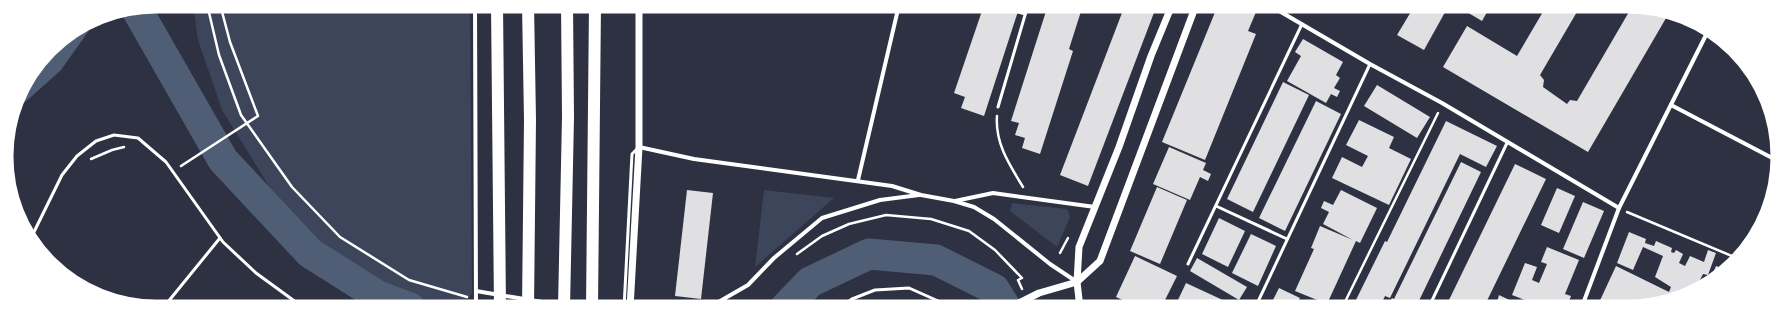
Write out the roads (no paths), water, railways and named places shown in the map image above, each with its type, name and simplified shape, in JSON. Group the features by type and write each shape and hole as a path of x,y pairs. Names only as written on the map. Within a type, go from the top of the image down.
{"highway":[{"path":"497,11 500,302"},
{"path":"528,11 530,120 528,302"},
{"path":"564,302 568,117 567,11"},
{"path":"592,302 595,11"}],"street":[{"path":"475,11 476,302"},
{"path":"630,302 639,147 639,11"},
{"path":"858,180 897,11"},
{"path":"1079,302 1077,282 1078,247 1119,147 1151,56 1170,11"},
{"path":"1021,302 1034,295 1077,282 1100,261 1194,11"},
{"path":"1279,11 1370,64 1442,103 1507,143 1619,208"},
{"path":"1584,302 1619,208 1706,35"},
{"path":"1671,105 1773,158"},
{"path":"639,147 694,159 792,173 858,180 892,186 921,195 954,201 974,207 994,219 1050,264 1077,282"},
{"path":"954,201 993,193 1095,207"},
{"path":"718,302 748,285 774,258 822,218 880,200 921,195"},
{"path":"476,291 542,302"}],"lane":[{"path":"1015,11 1025,14"},
{"path":"998,107 1026,11"},
{"path":"1188,264 1302,24"},
{"path":"1258,302 1370,64"},
{"path":"33,233 62,175 77,156 96,141 114,134 138,138 166,162 220,238 256,273 296,302"},
{"path":"1431,302 1507,143"},
{"path":"624,302 632,154 639,147"},
{"path":"1216,206 1287,239"},
{"path":"168,302 220,238"},
{"path":"848,302 875,290 909,288 940,302"}],"waterway":[{"path":"138,12 223,160 310,253 378,296 394,302"},
{"path":"791,302 810,282 869,254 936,260 994,289 1002,302"}]}
